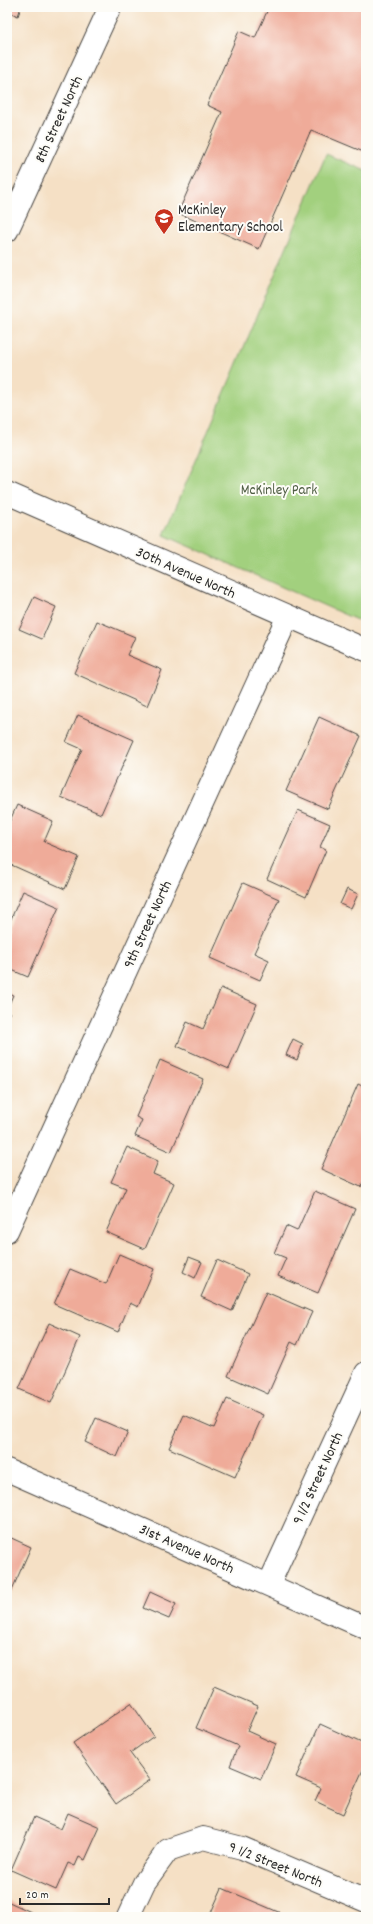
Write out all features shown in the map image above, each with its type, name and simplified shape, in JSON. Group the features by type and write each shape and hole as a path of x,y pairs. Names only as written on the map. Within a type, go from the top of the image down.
{"street":[{"name":"8th Street North","path":"7,231 110,7"},
{"name":"30th Avenue North","path":"7,493 366,650"},
{"name":"9th Street North","path":"7,1231 288,616"},
{"name":"9 1/2 Street North","path":"269,1584 366,1373"},
{"name":"31st Avenue North","path":"7,1470 366,1628"},
{"name":"9 1/2 Street North","path":"128,1917 144,1883 168,1850 203,1838 242,1848 366,1901"}],"green space":[{"name":"McKinley Park","path":"326,154 366,171 366,624 164,535"}],"building":[{"path":"7,7 21,7 18,16 7,11"},
{"path":"269,7 366,7 366,153 311,130 259,249 178,213 222,112 207,105 239,31 255,38"},
{"path":"34,597 56,607 42,639 19,629"},
{"path":"97,621 135,637 127,655 162,670 147,706 74,673"},
{"path":"78,715 134,740 101,814 61,797 82,749 66,742"},
{"path":"319,717 361,736 328,809 286,791"},
{"path":"17,805 53,821 44,842 79,857 65,889 7,863 7,827"},
{"path":"298,810 330,824 320,847 326,850 306,897 267,879"},
{"path":"243,883 279,899 254,953 269,960 260,980 210,958"},
{"path":"347,889 358,894 351,909 340,904"},
{"path":"23,891 59,907 28,977 7,968 7,928"},
{"path":"221,988 257,1004 229,1069 177,1046 187,1022 203,1029"},
{"path":"7,993 13,995 7,1009"},
{"path":"7,1010 10,1012 7,1019"},
{"path":"293,1039 303,1044 297,1060 286,1055"},
{"path":"160,1060 203,1079 171,1152 135,1136 142,1120 136,1117"},
{"path":"358,1084 366,1088 366,1176 361,1187 321,1169"},
{"path":"127,1147 158,1161 153,1174 174,1183 145,1249 106,1232 126,1188 111,1182"},
{"path":"315,1191 355,1209 318,1293 278,1276 286,1258 274,1253 286,1226 297,1231"},
{"path":"119,1254 154,1269 138,1307 130,1303 118,1332 54,1304 70,1269 106,1284"},
{"path":"189,1257 202,1262 195,1278 183,1272"},
{"path":"217,1260 248,1274 232,1311 201,1297"},
{"path":"266,1292 312,1312 297,1345 291,1342 268,1394 228,1376"},
{"path":"49,1323 80,1337 51,1403 19,1389"},
{"path":"227,1399 263,1415 235,1477 169,1448 184,1415 214,1428"},
{"path":"96,1418 128,1432 117,1457 85,1442"},
{"path":"7,1536 31,1547 11,1592 7,1591"},
{"path":"150,1592 176,1604 169,1619 143,1608"},
{"path":"214,1687 258,1706 247,1731 276,1744 261,1779 230,1766 238,1746 196,1728"},
{"path":"131,1703 154,1736 130,1753 150,1780 116,1804 73,1743"},
{"path":"320,1724 366,1745 366,1763 343,1814 315,1801 321,1788 296,1777"},
{"path":"68,1813 100,1827 85,1860 79,1857 75,1866 68,1863 56,1890 11,1870 34,1817 61,1829"},
{"path":"222,1888 283,1914 281,1917 209,1917"},
{"path":"7,1901 31,1912 28,1917 7,1917"}],"place":[{"name":"McKinley Elementary School","path":"164,235"}]}
